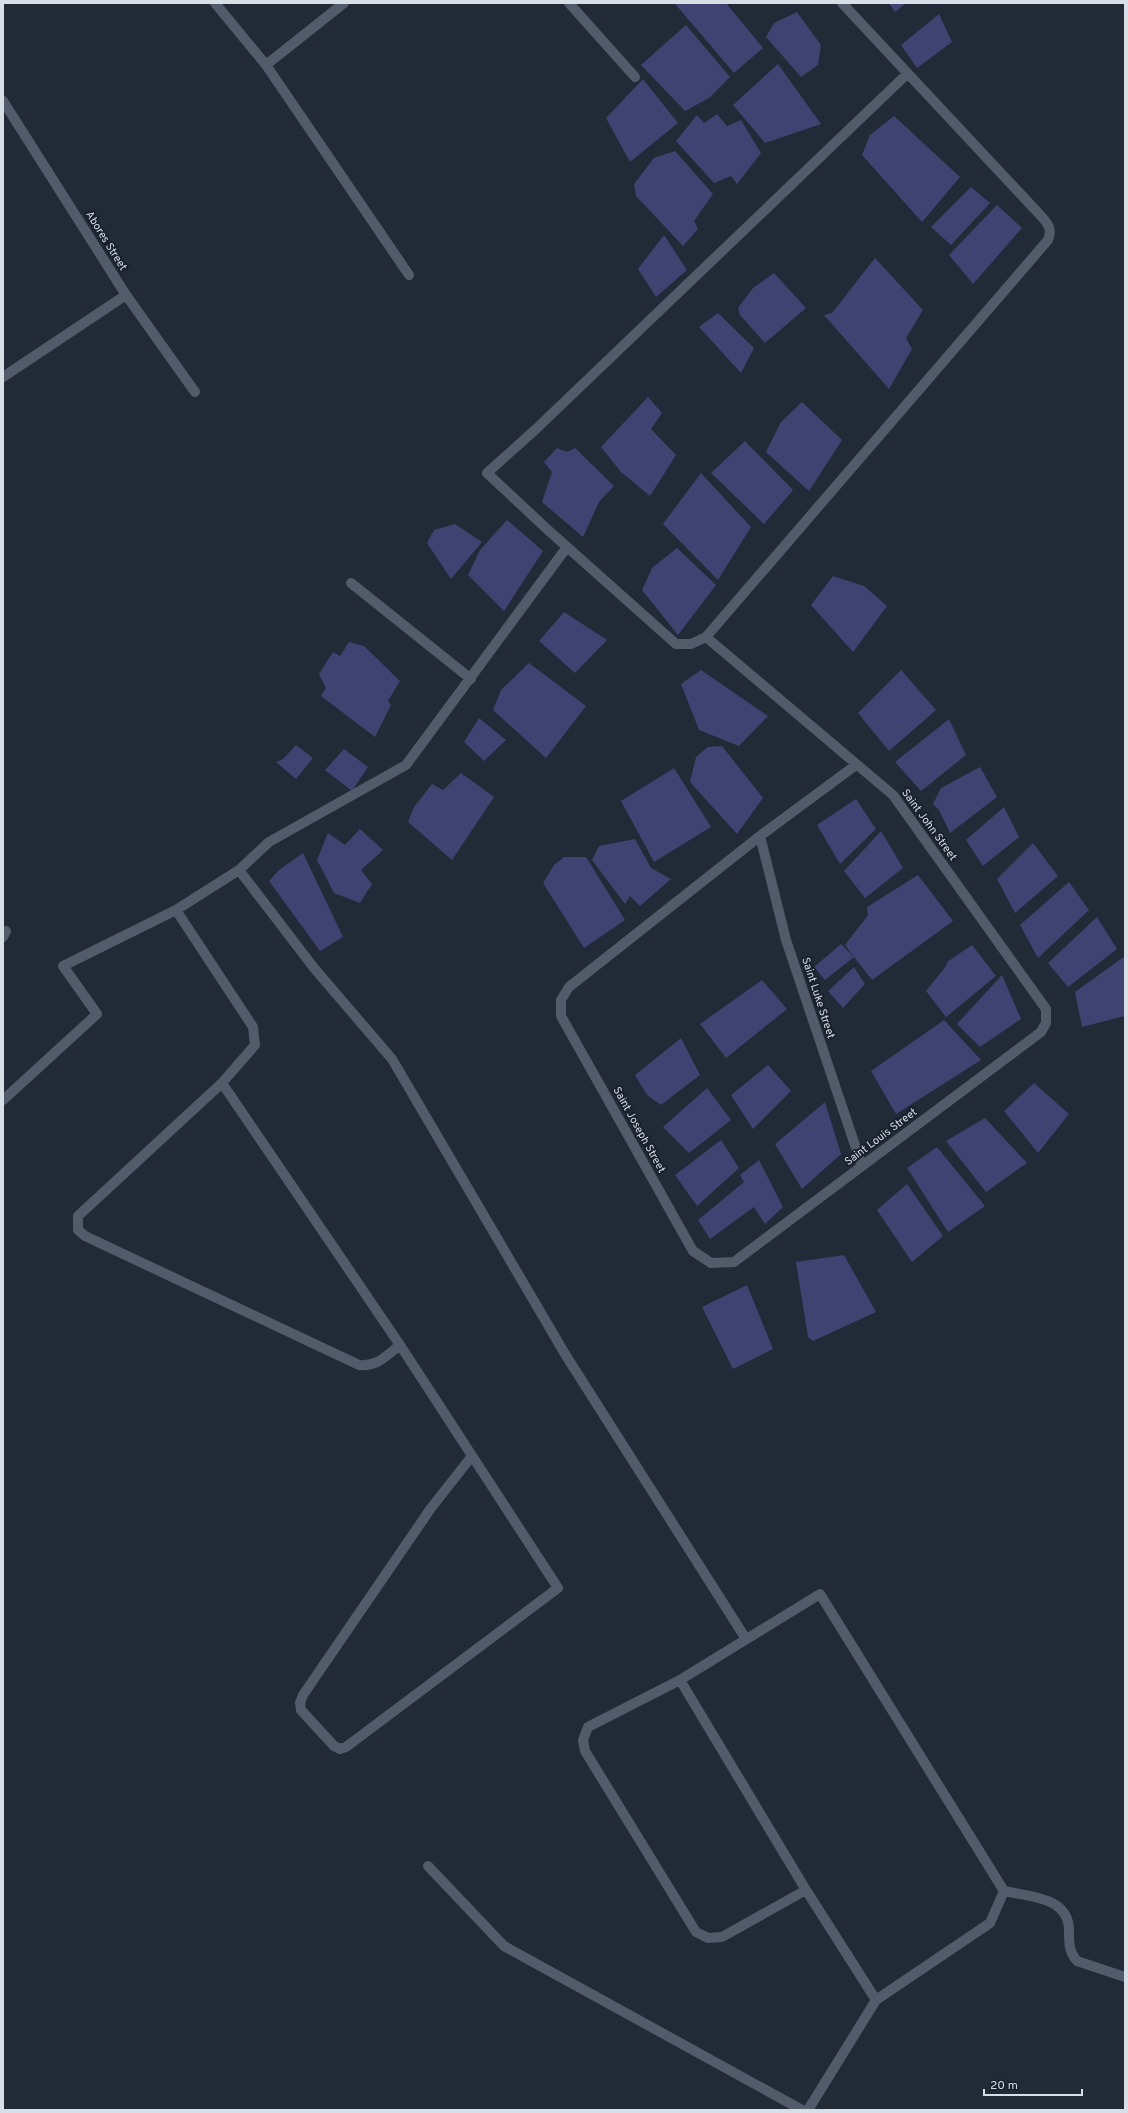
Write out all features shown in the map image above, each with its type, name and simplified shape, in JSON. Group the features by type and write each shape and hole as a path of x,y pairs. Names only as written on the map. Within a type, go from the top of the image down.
{"street":[{"path":"215,3 266,65 409,274"},
{"path":"266,65 344,3"},
{"path":"569,3 635,77"},
{"path":"842,3 1042,217 1049,225 1050,234 1043,246 706,637 691,644 676,644 567,547 487,473 536,429 907,74"},
{"name":"Abores Street","path":"3,100 126,295 195,392"},
{"path":"3,376 126,295"},
{"path":"4,1098 96,1014 63,966 176,910 238,870 269,842 406,765 567,547"},
{"path":"351,583 471,679"},
{"name":"Saint John Street","path":"706,637 893,795 1046,1009"},
{"path":"760,836 856,765"},
{"name":"Saint Joseph Street","path":"711,1263 693,1251 562,1016 561,1000 569,987 760,836"},
{"name":"Saint Luke Street","path":"760,836 786,940 862,1166"},
{"path":"238,870 314,968 392,1059 565,1354 746,1639"},
{"path":"176,910 253,1027 255,1044 222,1083 78,1216 78,1230 85,1236 359,1365 370,1366 381,1361 400,1344"},
{"name":"Saint Louis Street","path":"711,1263 734,1262 1041,1032 1046,1023 1046,1009"},
{"path":"222,1083 400,1344 558,1588 346,1747 340,1749 334,1746 301,1710 300,1703 303,1695 431,1508 472,1456"},
{"path":"806,1890 722,1937 708,1938 696,1932 585,1751 583,1740 588,1727 680,1680 820,1594 1004,1891 1044,1899 1061,1908 1066,1913 1069,1925 1069,1947 1072,1955 1077,1961 1125,1978"},
{"path":"680,1680 806,1890 876,2000"},
{"path":"428,1866 504,1946 802,2110"},
{"path":"808,2110 876,2000 990,1923 1004,1891"}],"building":[{"path":"677,3 726,3 763,48 734,73 676,5"},
{"path":"889,3 906,3 895,12"},
{"path":"797,12 821,45 818,65 801,77 766,37 774,23"},
{"path":"939,14 952,42 917,68 901,45"},
{"path":"686,25 730,77 709,98 685,111 641,65"},
{"path":"778,64 821,124 765,143 733,105"},
{"path":"643,79 678,123 630,162 606,118"},
{"path":"717,114 727,126 741,120 761,153 737,184 731,176 714,183 676,141 697,115 704,123"},
{"path":"894,116 960,177 922,222 862,155 870,135"},
{"path":"675,151 713,194 694,221 698,229 683,246 636,196 634,184 654,158"},
{"path":"971,187 990,203 951,245 931,227"},
{"path":"997,205 1022,228 973,284 949,255"},
{"path":"664,235 687,270 656,297 638,269"},
{"path":"875,258 923,310 906,338 912,349 889,389 824,315 832,313"},
{"path":"774,273 806,308 765,343 740,315 738,308 753,288"},
{"path":"718,313 754,348 741,373 699,327"},
{"path":"648,397 662,413 651,429 676,455 650,496 621,472 601,447"},
{"path":"802,402 842,440 809,491 766,452 781,422"},
{"path":"745,441 793,490 764,524 711,473"},
{"path":"557,448 567,452 575,448 614,486 599,502 583,537 542,502 552,472 544,462"},
{"path":"701,473 751,527 718,580 663,524"},
{"path":"507,520 543,551 504,611 468,575 480,550"},
{"path":"455,524 482,542 451,579 427,543 434,530"},
{"path":"677,548 716,585 678,635 642,590 652,568"},
{"path":"833,576 864,586 887,606 853,652 811,605"},
{"path":"564,612 607,640 575,673 539,641"},
{"path":"349,642 364,646 400,681 388,701 391,705 375,737 321,696 326,688 319,674 333,652 340,656"},
{"path":"529,663 586,706 546,758 493,710 501,690"},
{"path":"701,670 768,716 739,746 699,730 681,684"},
{"path":"901,670 936,710 889,751 858,713"},
{"path":"479,718 506,740 484,761 464,742"},
{"path":"949,719 966,755 921,791 895,762"},
{"path":"296,745 313,758 296,779 276,762 283,759"},
{"path":"722,746 763,798 737,834 690,782 696,757 708,747"},
{"path":"344,749 368,767 352,791 325,770"},
{"path":"980,767 997,797 950,833 939,810 933,804 941,788"},
{"path":"674,768 711,827 654,862 621,801"},
{"path":"461,773 494,797 452,860 408,822 414,807 432,784 443,790"},
{"path":"856,799 876,829 840,864 817,825"},
{"path":"1004,807 1019,837 983,866 966,840"},
{"path":"360,829 383,850 361,870 372,884 360,903 334,893 317,860 328,833 345,845"},
{"path":"881,831 903,868 865,898 844,871"},
{"path":"635,839 651,868 671,879 640,906 630,896 625,904 592,860 599,846"},
{"path":"1033,843 1058,876 1015,913 997,879"},
{"path":"303,853 343,937 320,951 269,881 279,870"},
{"path":"564,857 586,857 625,920 584,948 543,883 554,865"},
{"path":"918,875 953,921 872,980 845,945 868,915 867,907"},
{"path":"1069,882 1089,910 1038,958 1020,925"},
{"path":"1097,917 1117,949 1068,987 1048,963"},
{"path":"841,944 854,957 825,980 814,967"},
{"path":"972,945 996,976 946,1017 926,991 946,966 947,962"},
{"path":"1125,956 1125,1016 1082,1027 1075,992"},
{"path":"854,967 865,984 843,1008 828,991"},
{"path":"1002,975 1021,1019 980,1047 957,1024"},
{"path":"762,980 787,1009 726,1058 700,1024"},
{"path":"944,1020 981,1060 896,1114 871,1071"},
{"path":"681,1038 700,1075 661,1105 647,1095 635,1075"},
{"path":"768,1065 791,1091 753,1129 731,1095"},
{"path":"1034,1083 1069,1114 1038,1153 1004,1111"},
{"path":"707,1088 731,1120 689,1153 663,1127"},
{"path":"825,1102 841,1154 802,1189 775,1144"},
{"path":"985,1118 1027,1163 986,1192 946,1141"},
{"path":"721,1140 739,1168 697,1206 675,1175"},
{"path":"937,1147 985,1206 948,1232 907,1168"},
{"path":"759,1160 783,1207 765,1224 754,1207 710,1239 698,1220 744,1182 740,1175"},
{"path":"907,1184 943,1236 912,1262 877,1210"},
{"path":"844,1255 876,1312 813,1341 808,1337 796,1262"},
{"path":"747,1285 773,1349 733,1369 702,1307"}]}
